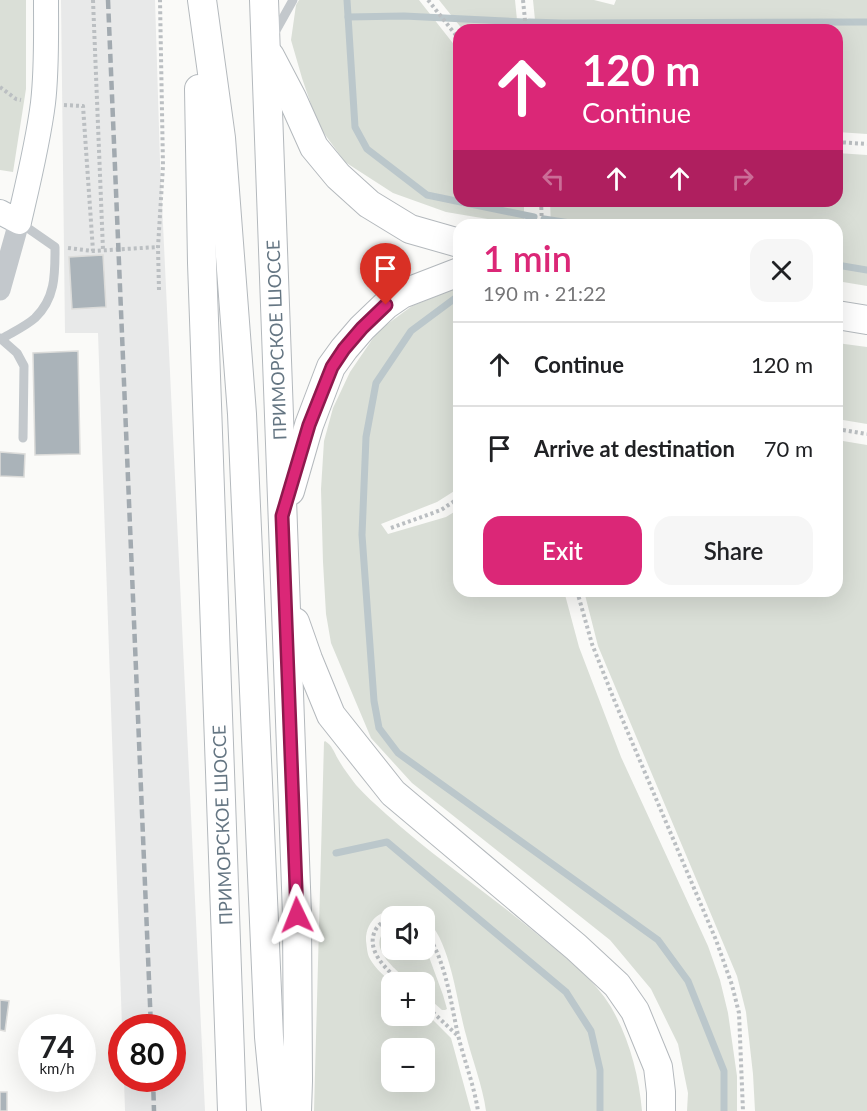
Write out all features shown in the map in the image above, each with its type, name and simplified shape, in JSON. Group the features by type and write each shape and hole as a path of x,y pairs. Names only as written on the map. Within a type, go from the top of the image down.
{"highway":[{"name":"ПРИМОРСКОЕ ШОССЕ","path":"197,0 202,263 232,1111"},
{"path":"202,0 221,138 242,414 269,1037 276,1111"},
{"name":"ПРИМОРСКОЕ ШОССЕ","path":"264,0 297,915 297,1111"},
{"path":"266,49 314,147 338,176 369,204 410,229 453,241"},
{"path":"282,516 309,425 332,367 344,349 386,305 402,294 453,274"},
{"path":"843,316 867,320"},
{"path":"285,594 331,715 393,793 576,947 617,985 644,1029 658,1067 661,1111"}],"main road":[{"path":"10,217 34,155 43,104 46,0"}],"street":[{"path":"0,290 10,217"}],"lane":[{"path":"266,49 293,0"},
{"path":"10,217 55,247 55,279 48,302 35,318 1,338 17,353 24,366 23,438"}],"path":[{"path":"93,0 103,250"},
{"path":"159,290 158,247 163,166 160,0"},
{"path":"428,0 453,31"},
{"path":"523,0 525,24"},
{"path":"0,87 16,99 24,101"},
{"path":"54,105 83,106 93,250"},
{"path":"843,142 867,144"},
{"path":"55,247 103,250 158,247"},
{"path":"843,430 867,434"},
{"path":"391,528 441,510 453,502"},
{"path":"579,597 592,644 716,940 732,986 739,1013 743,1111"},
{"path":"381,924 373,935 373,946 375,955 389,972"},
{"path":"435,948 450,993 458,1035 478,1111"},
{"path":"435,1014 458,1035"}],"shaded area":[{"path":"0,0 26,0 26,89 13,172 0,170"},
{"path":"61,0 155,0 160,161 205,1111 125,1111 124,1092 186,1092 186,1014 122,1014 98,333 65,333"},
{"path":"299,0 419,0 453,43 453,207 524,207 524,219 488,219 446,212 393,193 345,162 318,125 302,78 291,40 296,5"},
{"path":"439,0 515,0 517,24 458,24"},
{"path":"533,0 594,0 614,5 616,0 867,0 867,134 843,132 843,24 535,24"},
{"path":"843,153 867,155 867,286 843,282 843,219 551,219 550,207 843,207"},
{"path":"453,289 453,492 437,502 381,524 388,534 446,517 453,513 453,597 566,597 579,647 621,757 708,946 720,980 728,1013 737,1076 737,1111 687,1111 688,1093 678,1044 651,989 610,940 412,783 371,738 331,643 326,614 323,562 321,489 324,441 333,408 350,372 378,331 412,306"},
{"path":"843,344 867,347 867,424 843,420"},
{"path":"843,441 867,445 867,1111 755,1111 746,1012 737,976 598,646 586,597 843,597"},
{"path":"325,741 356,785 386,814 562,954 597,987 611,1007 628,1044 636,1070 642,1111 486,1111 452,974 442,942 435,929 435,906 381,906 381,914 372,921 367,930 366,941 369,957 381,972 381,1026 435,1026 435,1022 451,1038 471,1111 314,1111"},
{"path":"387,960 430,960 435,972 399,972"},
{"path":"435,973 447,1009 442,1010 435,1004"}],"building":[{"path":"103,255 106,307 72,309 69,257"},
{"path":"78,351 80,454 35,455 33,353"},
{"path":"0,452 25,454 24,477 0,476"},
{"path":"0,1000 9,1001 5,1031 0,1030"},
{"path":"0,1092 7,1092 7,1111 0,1111"}],"waterway":[{"path":"347,0 355,127 367,149 427,195 453,200"},
{"path":"348,17 404,16 523,22"},
{"path":"529,22 867,22"},
{"path":"485,207 534,217"},
{"path":"843,266 867,270"},
{"path":"453,300 411,331 376,383 366,437 362,535 374,701 379,728 398,753 658,940 688,981 724,1071 724,1111"},
{"path":"336,853 387,842 566,992 591,1031 600,1070 600,1111"}],"railway":[{"path":"108,0 150,1014"},
{"path":"153,1092 154,1111"}],"route":[{"path":"297,915 282,516 309,425 332,367 362,328 386,305"}]}
